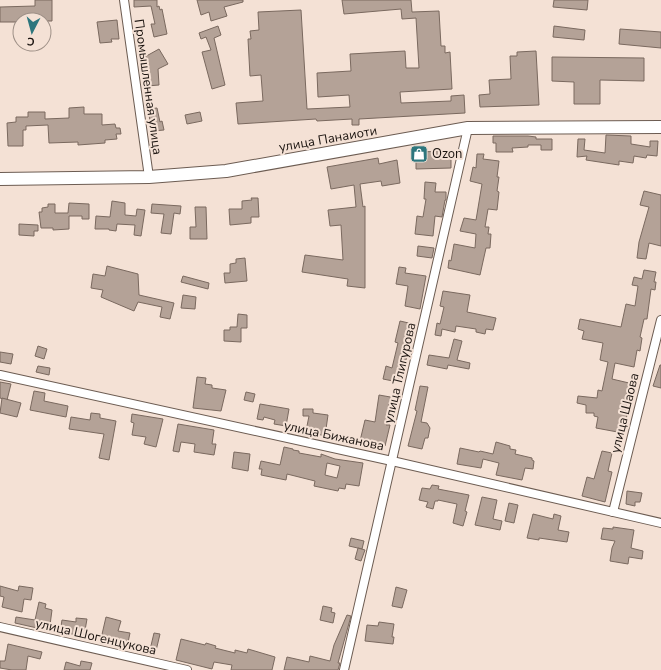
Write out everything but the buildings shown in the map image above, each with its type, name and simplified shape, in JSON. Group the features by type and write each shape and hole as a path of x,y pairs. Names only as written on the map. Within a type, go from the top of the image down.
{"street":[{"name":"Промышленная улица","path":"124,0 149,177"},
{"name":"улица Панаиоти","path":"0,179 149,177 226,171 468,128 661,127"},
{"name":"улица Тлигурова","path":"344,670 468,128"},
{"name":"улица Шаова","path":"613,512 661,320"},
{"name":"улица Бижанова","path":"0,376 392,460 661,523"},
{"name":"улица Шогенцукова","path":"0,627 187,670"}],"place":[{"name":"Ozon","path":"419,154"}]}
